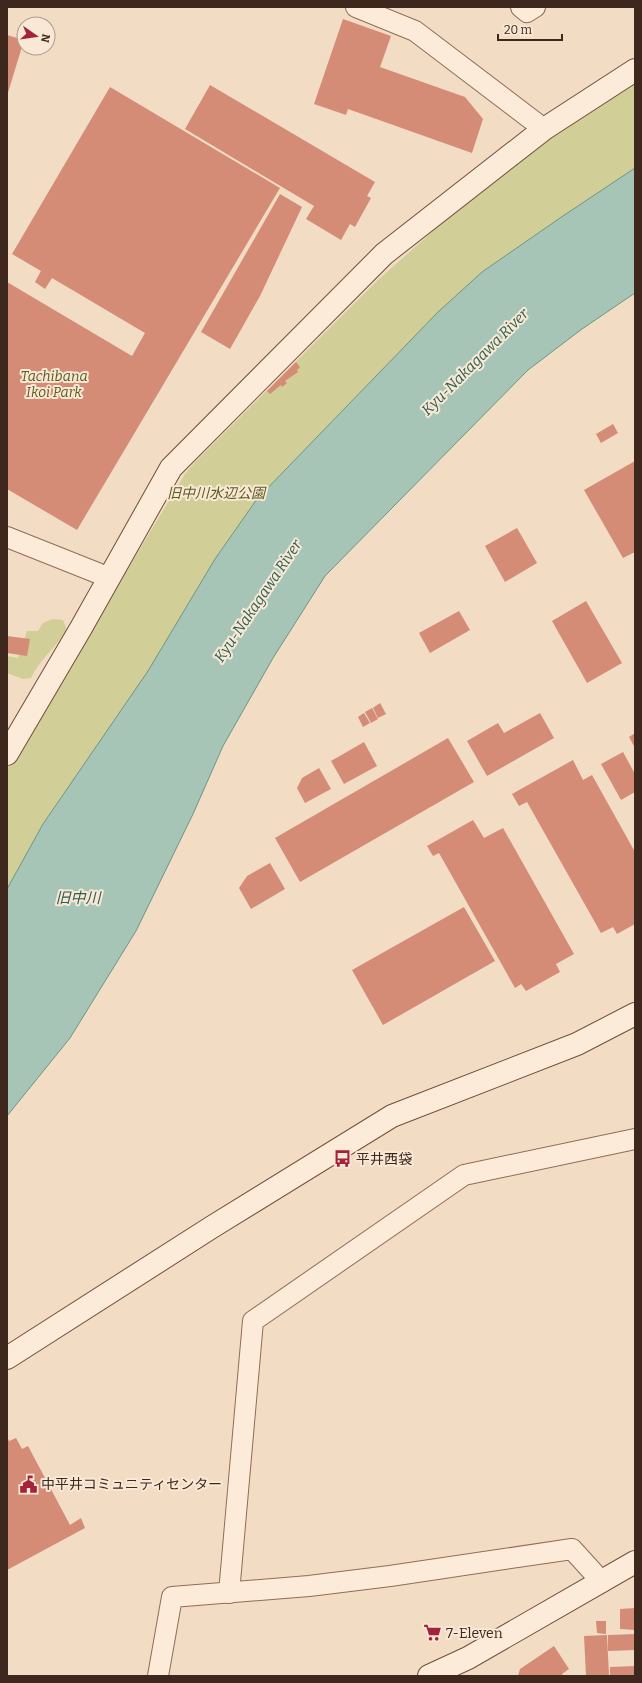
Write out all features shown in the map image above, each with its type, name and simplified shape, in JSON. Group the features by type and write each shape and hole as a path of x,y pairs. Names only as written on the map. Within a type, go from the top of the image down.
{"street":[{"path":"356,7 415,31 544,129"},
{"path":"521,7 527,12 535,7"},
{"path":"7,754 110,578 171,468 384,254 544,129 635,70"},
{"path":"7,537 110,578"},
{"path":"7,1358 212,1227 392,1116 577,1044 635,1014"},
{"path":"229,1592 253,1321 464,1175 635,1139"},
{"path":"158,1676 172,1597 309,1586 390,1576 572,1549 602,1582"},
{"path":"429,1676 475,1654 635,1562"}],"green space":[{"name":"旧中川水辺公園","path":"635,83 635,168 482,272 438,312 257,499 215,559 148,671 43,824 7,889 7,769 185,474 194,463 378,280 461,206 532,151"},
{"path":"52,619 63,620 67,630 39,665 31,678 23,679 7,673 7,656 18,658 27,631 38,631 43,623"}],"water":[{"name":"旧中川","path":"635,168 635,293 582,329 528,370 325,576 273,658 223,746 193,814 136,931 70,1038 7,1116 7,889 43,824 148,671 215,559 257,499 438,312 482,272"}],"building":[{"path":"343,19 391,36 380,67 465,97 483,119 472,153 348,109 346,115 314,104"},
{"path":"7,35 16,38 16,56 19,56 7,96"},
{"path":"210,85 375,182 367,196 371,198 355,227 350,224 341,240 306,219 314,206 185,129"},
{"path":"110,87 280,188 77,530 7,489 7,282 132,356 145,333 52,278 45,289 35,282 41,271 12,254"},
{"path":"280,194 302,207 260,296 230,349 201,332"},
{"path":"296,362 300,367 297,370 298,372 285,381 287,383 282,387 281,385 270,394 267,391"},
{"path":"613,424 618,433 601,443 596,434"},
{"path":"635,461 635,552 623,558 584,490"},
{"path":"517,528 537,563 505,582 485,546"},
{"path":"586,601 622,663 587,683 552,621"},
{"path":"459,611 470,630 430,653 419,633"},
{"path":"7,636 30,639 27,656 7,653"},
{"path":"380,703 386,714 378,718 373,708"},
{"path":"372,708 378,719 371,723 365,712"},
{"path":"364,713 370,723 363,727 358,717"},
{"path":"540,713 554,738 487,776 467,741 498,723 504,733"},
{"path":"635,733 635,748 629,737"},
{"path":"448,738 474,782 300,882 275,838"},
{"path":"364,742 377,766 344,784 331,761"},
{"path":"623,752 635,774 635,792 621,800 601,764"},
{"path":"573,760 583,780 592,775 635,852 635,924 617,934 613,927 601,933 527,802 519,806 512,794"},
{"path":"319,768 331,789 305,803 297,788 302,778"},
{"path":"473,820 484,838 503,828 574,954 556,964 560,972 526,991 521,984 515,988 439,853 433,856 427,846"},
{"path":"270,863 285,889 251,909 239,888 247,876"},
{"path":"464,907 495,961 383,1025 352,970"},
{"name":"中平井コミュニティセンター","path":"7,1437 9,1441 16,1438 22,1449 28,1446 70,1525 81,1518 85,1528 7,1570"},
{"path":"635,1608 635,1630 620,1629 620,1609"},
{"path":"596,1621 606,1621 606,1634 597,1633"},
{"path":"635,1634 635,1650 608,1651 608,1635"},
{"path":"607,1635 609,1675 586,1676 584,1636"},
{"path":"554,1646 569,1669 562,1674 563,1676 518,1676 520,1669"},
{"path":"635,1666 635,1676 610,1676 610,1667"}],"place":[{"name":"平井西袋","path":"343,1159"},
{"name":"中平井コミュニティセンター","path":"28,1484"},
{"name":"7-Eleven","path":"433,1633"}],"water label":[{"name":"Kyu-Nakagawa River","path":"475,362"},
{"name":"Kyu-Nakagawa River","path":"258,601"}],"park label":[{"name":"Tachibana Ikoi Park","path":"54,384"}]}
